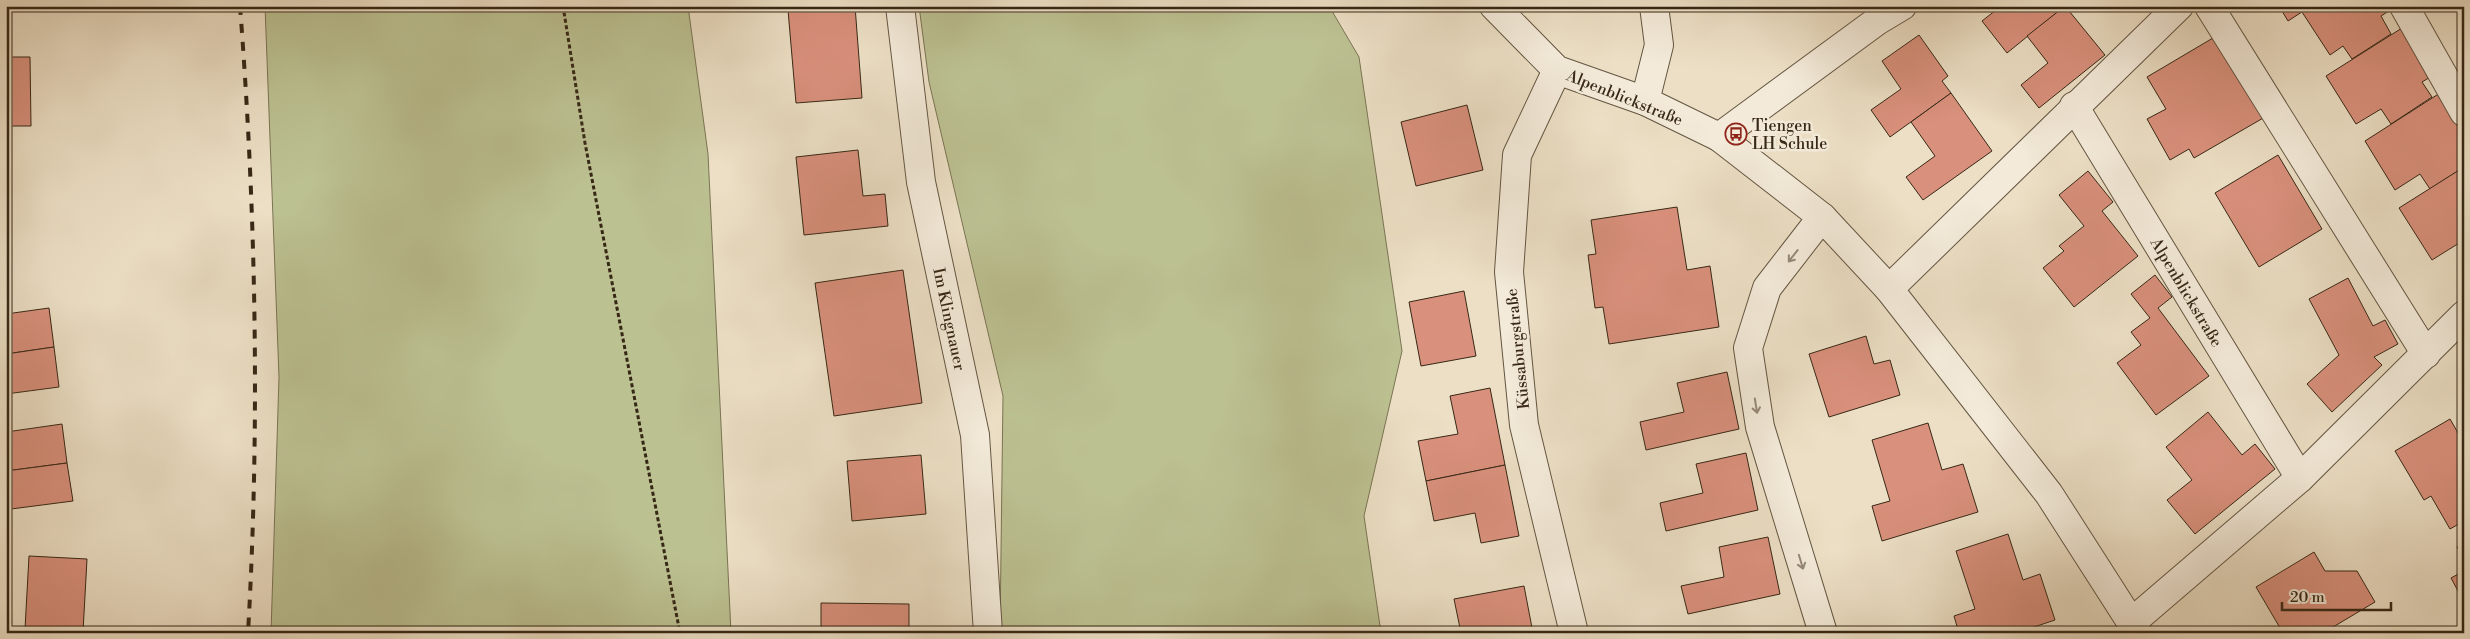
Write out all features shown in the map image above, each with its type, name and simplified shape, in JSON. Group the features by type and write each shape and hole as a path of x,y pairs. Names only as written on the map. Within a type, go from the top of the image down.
{"street":[{"name":"Im Klingnauer","path":"900,6 921,182 975,435 988,633"},
{"name":"Alpenblickstraße","path":"1494,6 1557,70 1645,101 1719,137 1822,217 1888,290 2049,494 2135,627 2300,478 2464,315"},
{"path":"1645,101 1659,45 1654,6"},
{"path":"1719,137 1875,14 1902,6"},
{"path":"1888,290 2074,106 2179,6"},
{"path":"2209,6 2426,354"},
{"path":"2404,6 2464,112"},
{"name":"Küssaburgstraße","path":"1557,70 1517,156 1509,272 1524,425 1574,633"},
{"name":"Alpenblickstraße","path":"2074,106 2300,478"},
{"path":"1822,217 1767,288 1748,348 1760,427 1823,633"}],"path":[{"path":"563,6 585,143 680,633"}],"green space":[{"path":"265,6 688,6 708,154 731,633 271,633 279,377"},
{"path":"919,6 1329,6 1359,57 1402,351 1364,516 1381,633 1000,633 1003,396 929,82"}],"building":[{"path":"801,6 855,6 862,98 796,103 788,10 801,9"},
{"path":"2001,6 2065,6 2007,53 1982,21"},
{"path":"2065,6 2105,55 2039,108 2021,85 2048,63 2027,36"},
{"path":"2279,6 2311,6 2288,21"},
{"path":"2311,6 2390,6 2392,9 2381,16 2391,34 2352,59 2343,46 2330,55 2302,12"},
{"path":"2402,28 2432,76 2422,82 2432,97 2391,124 2381,109 2356,124 2326,76"},
{"path":"1919,35 1948,76 1942,81 1951,93 1890,137 1871,110 1901,89 1882,61"},
{"path":"2218,35 2265,117 2194,158 2189,149 2170,160 2147,119 2166,109 2147,77"},
{"path":"6,57 30,57 31,126 6,126"},
{"path":"1951,93 1992,151 1923,200 1906,177 1935,156 1911,122"},
{"path":"2440,93 2464,130 2464,146 2461,148 2464,151 2464,167 2430,189 2420,174 2395,190 2365,141"},
{"path":"1467,105 1483,170 1416,186 1401,122"},
{"path":"858,150 863,196 885,194 888,226 804,235 796,157"},
{"path":"2278,155 2322,229 2259,267 2215,193"},
{"path":"2464,167 2464,240 2432,260 2399,208"},
{"path":"2088,171 2113,202 2102,211 2138,256 2074,307 2043,268 2064,251 2059,246 2084,226 2059,195"},
{"path":"1677,207 1687,270 1710,266 1719,327 1609,344 1603,307 1595,308 1588,255 1596,254 1591,220"},
{"path":"903,270 922,403 834,416 815,283"},
{"path":"2155,275 2172,297 2158,308 2209,376 2156,415 2117,363 2141,345 2131,332 2150,318 2131,294"},
{"path":"2348,278 2373,326 2385,320 2398,344 2374,357 2382,365 2332,412 2307,384 2339,355 2309,299"},
{"path":"1464,291 1476,356 1421,366 1409,302"},
{"path":"49,308 54,347 6,354 6,314"},
{"path":"1866,336 1874,364 1890,360 1900,395 1829,417 1809,354"},
{"path":"54,347 59,387 6,394 6,354"},
{"path":"1727,372 1739,429 1646,450 1640,422 1684,412 1677,383"},
{"path":"1490,388 1505,465 1426,481 1418,441 1458,434 1450,396"},
{"path":"2208,412 2242,455 2255,444 2275,469 2195,534 2167,500 2192,480 2166,447"},
{"path":"2450,419 2461,438 2464,437 2464,521 2450,529 2431,496 2424,500 2395,451"},
{"path":"1928,423 1942,470 1963,464 1978,512 1882,541 1872,506 1890,501 1872,440"},
{"path":"62,424 67,463 6,471 6,432"},
{"path":"1746,453 1758,510 1666,531 1660,503 1703,493 1696,464"},
{"path":"921,455 926,514 852,521 847,461"},
{"path":"67,463 73,501 11,509 6,471"},
{"path":"1505,465 1519,536 1481,543 1475,513 1434,521 1426,481"},
{"path":"2008,534 2023,580 2040,574 2055,620 2016,633 1959,633 1954,616 1975,609 1956,551"},
{"path":"1768,537 1780,594 1688,614 1681,586 1724,577 1719,547"},
{"path":"2464,542 2464,559 2457,547"},
{"path":"2314,552 2325,571 2357,571 2375,602 2323,633 2283,633 2256,587"},
{"path":"29,556 87,559 83,632 25,629"},
{"path":"2464,571 2464,602 2451,578"},
{"path":"1524,586 1533,633 1461,633 1454,599"},
{"path":"821,603 909,604 909,633 821,633"}],"railway":[{"path":"240,6 250,162 255,319 254,476 248,633"}],"place":[{"name":"Tiengen LH Schule","path":"1736,134"}]}
